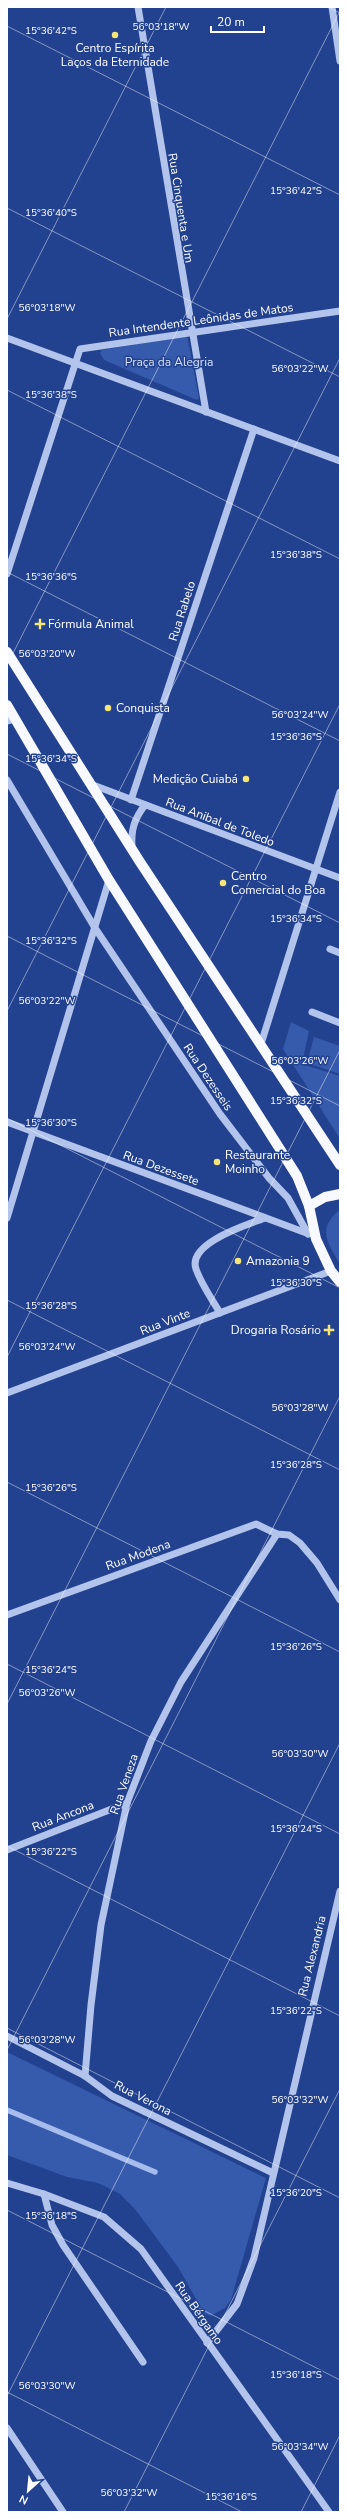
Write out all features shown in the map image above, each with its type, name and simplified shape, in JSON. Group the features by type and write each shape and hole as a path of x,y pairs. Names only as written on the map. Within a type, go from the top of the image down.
{"main road":[{"path":"7,652 93,785 132,849 340,1165"},
{"path":"7,705 11,720 108,880 296,1176 309,1206 312,1236 331,1271 340,1282"},
{"path":"309,1206 324,1197 340,1194"}],"street":[{"name":"Rua Cinquenta e Um","path":"138,7 190,331 206,412"},
{"path":"332,7 340,61"},
{"name":"Rua Intendente Leônidas de Matos","path":"75,363 80,349 190,331 340,311"},
{"path":"7,338 340,462"},
{"path":"7,574 75,363"},
{"name":"Rua Rabelo","path":"131,800 254,429"},
{"name":"Rua Dezesseis","path":"7,780 95,928 220,1114 269,1178 288,1198 312,1236"},
{"name":"Rua Anibal de Toledo","path":"93,785 340,878"},
{"path":"261,1044 314,869 340,792"},
{"path":"132,849 133,828 145,805"},
{"path":"7,1218 95,928 108,880"},
{"path":"330,950 340,953"},
{"path":"312,1012 340,1023"},
{"name":"Rua Dezessete","path":"7,1122 312,1236"},
{"path":"220,1313 195,1268 197,1256 202,1248 211,1241 265,1218"},
{"name":"Rua Vinte","path":"7,1393 331,1271"},
{"name":"Rua Modena","path":"7,1615 247,1526 256,1524 264,1526 277,1534 289,1535 300,1542 317,1563 340,1600"},
{"name":"Rua Veneza","path":"85,2076 91,2005 101,1925 127,1803 151,1741 181,1682 277,1534"},
{"name":"Rua Ancona","path":"7,1850 127,1803"},
{"name":"Rua Alexandria","path":"207,2344 236,2304 254,2258 340,1891"},
{"name":"Rua Verona","path":"7,2036 85,2076 112,2096 273,2174"},
{"name":"Rua Bérgamo","path":"7,2183 44,2194 104,2217 142,2249 207,2344 329,2512"},
{"path":"44,2194 52,2225 63,2246 143,2362"},
{"path":"7,2428 63,2512"}],"green space":[{"name":"Praça da Alegria","path":"187,335 199,398 197,400 104,360 100,353 102,350"},
{"path":"291,1022 309,1031 302,1064 340,1076 340,1139 283,1049"},
{"path":"314,1037 340,1046 340,1074 307,1063"},
{"path":"338,1211 340,1212 340,1264 329,1243 326,1231 328,1224"},
{"path":"7,2052 266,2178 231,2300 225,2308 210,2316 204,2313 178,2267 135,2209 120,2194 98,2183 67,2177 7,2155"}],"waterway":[{"path":"7,2110 155,2172"}],"place":[{"name":"Centro Espírita Laços da Eternidade","path":"115,35"},
{"name":"Fórmula Animal","path":"40,624"},
{"name":"Conquista","path":"108,708"},
{"name":"Medição Cuiabá","path":"246,779"},
{"name":"Centro Comercial do Boa","path":"223,883"},
{"name":"Restaurante Moinho","path":"217,1162"},
{"name":"Amazonia 9","path":"238,1261"},
{"name":"Drogaria Rosário","path":"329,1330"}]}
